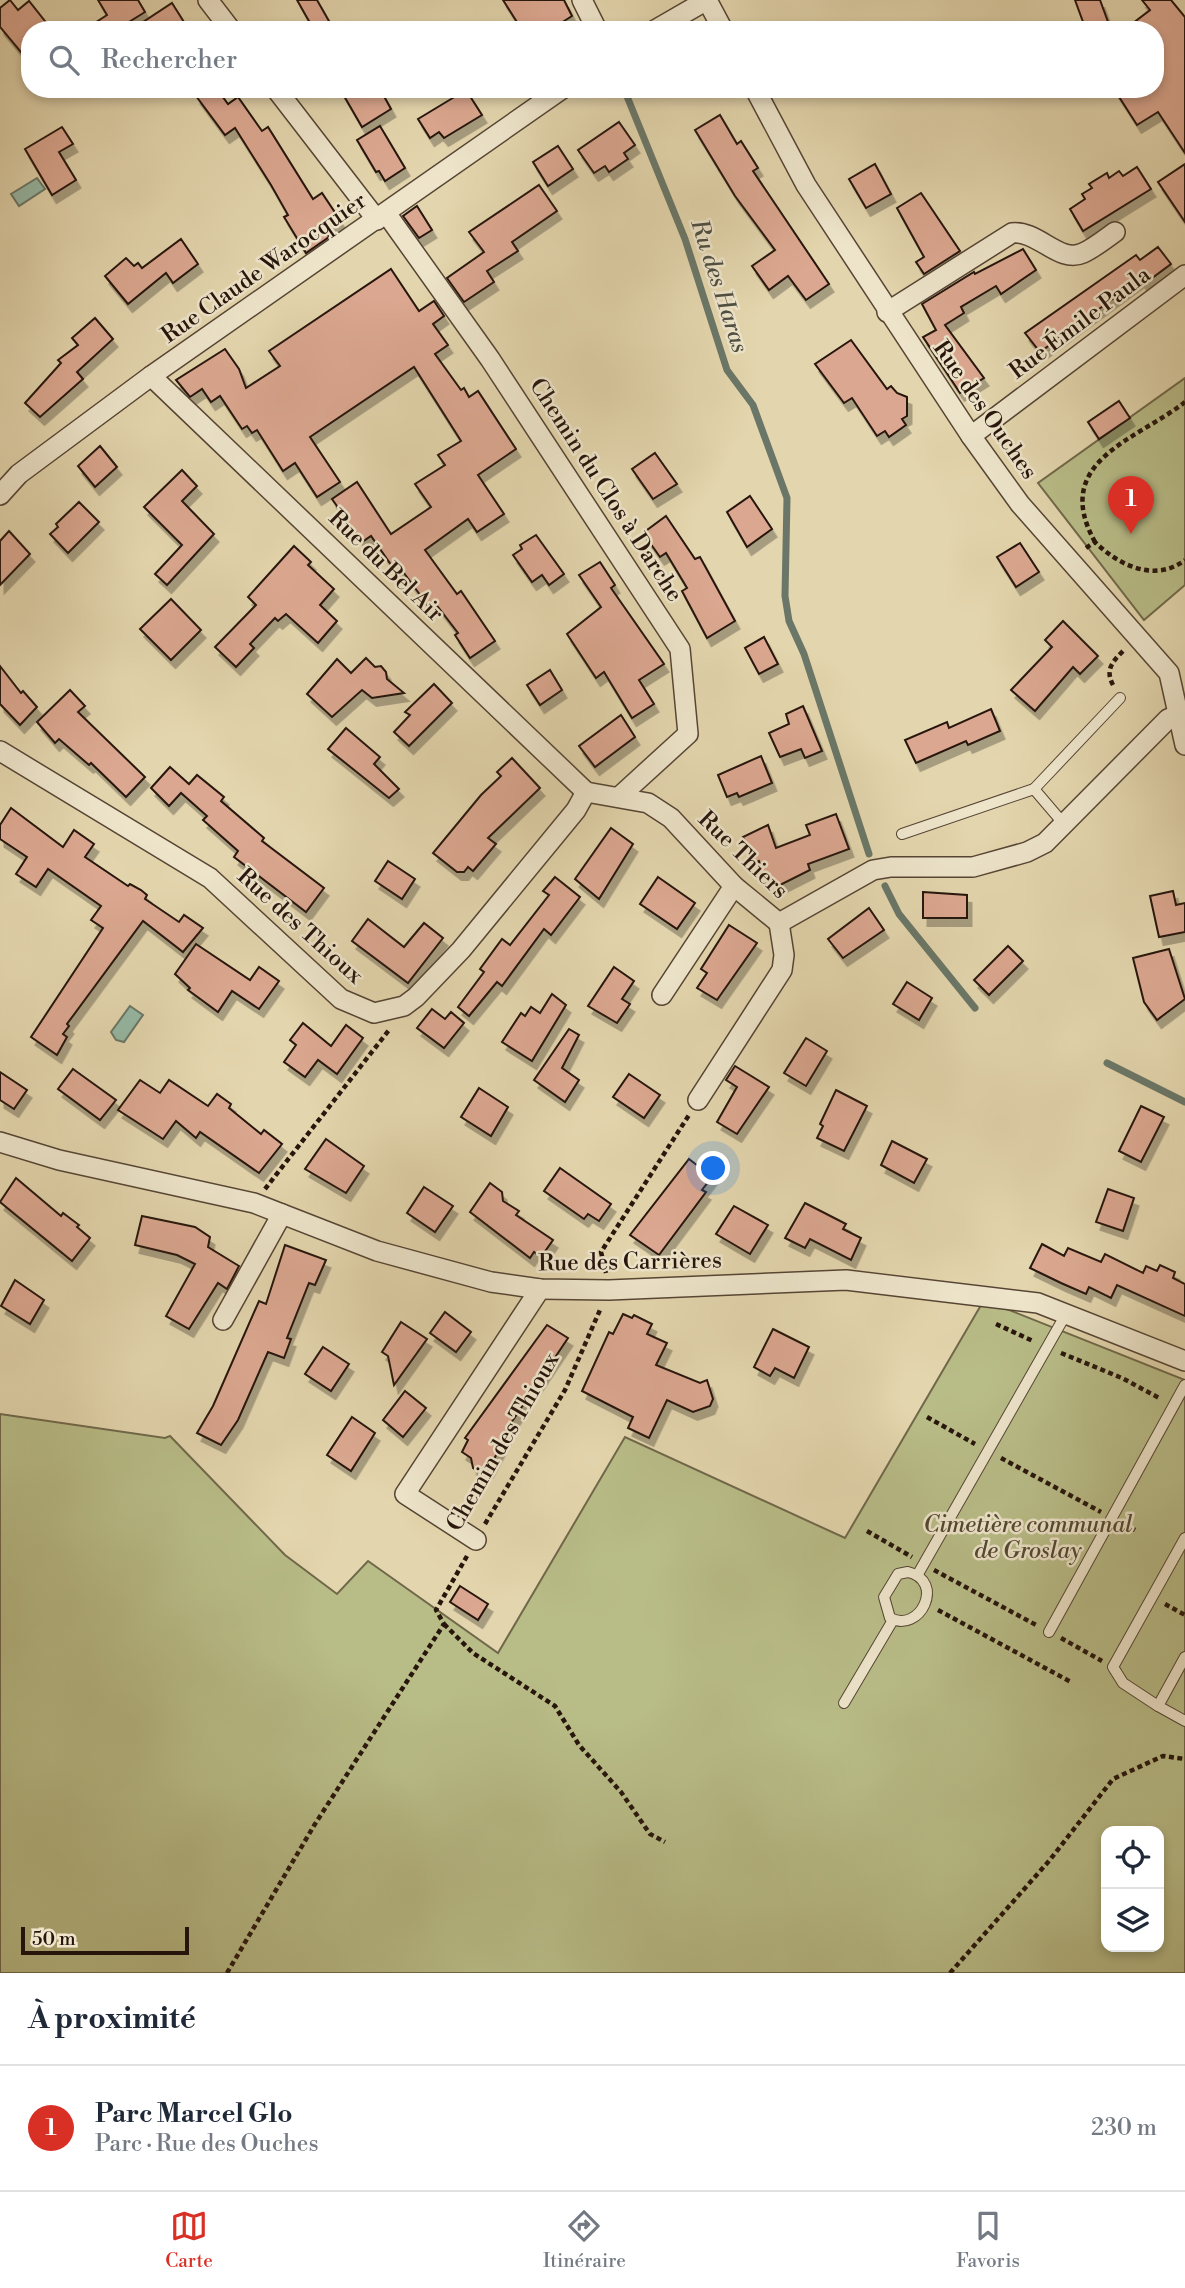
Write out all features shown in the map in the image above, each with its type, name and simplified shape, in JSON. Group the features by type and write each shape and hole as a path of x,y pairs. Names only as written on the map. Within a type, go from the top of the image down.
{"street":[{"path":"208,0 224,21"},
{"path":"582,0 592,21"},
{"path":"671,21 707,0 718,21"},
{"path":"284,98 382,216"},
{"name":"Rue Claude Warocquier","path":"0,495 19,474 151,376 549,98"},
{"name":"Rue des Ouches","path":"760,98 806,185 971,436 1020,503 1068,561 1169,673 1182,704 1185,745"},
{"name":"Chemin du Clos à Darche","path":"382,216 490,359 680,649 688,734 619,797"},
{"path":"887,312 1012,233 1025,232 1070,256 1081,255 1115,232"},
{"name":"Rue Émile Paula","path":"971,436 1185,275"},
{"name":"Rue du Bel Air","path":"151,376 586,792"},
{"name":"Rue Thiers","path":"586,792 648,803 671,818 734,886 779,923 873,870 891,867 973,867 1027,852 1045,842 1182,704"},
{"name":"Rue des Thioux","path":"0,751 210,877 351,1006 374,1013 387,1012"},
{"path":"387,1012 416,998 460,950 576,810 586,792"},
{"path":"662,995 734,886"},
{"path":"698,1100 782,970 784,955 779,923"},
{"name":"Rue des Carrières","path":"0,1142 59,1160 254,1203 377,1251 491,1282 540,1289 610,1290 846,1280 1038,1303 1185,1361"},
{"path":"223,1320 282,1214"},
{"path":"476,1540 405,1494 540,1289"}],"lane":[{"path":"902,834 1034,789 1120,698"},
{"path":"1034,789 1063,823"},
{"path":"918,1574 1066,1314"},
{"path":"1049,1632 1185,1385"},
{"path":"1185,1538 1113,1667 1124,1683 1185,1721"},
{"path":"898,1574 918,1574 926,1583 925,1602 918,1615 910,1620 893,1620 885,1608 884,1597 891,1583 898,1574"},
{"path":"844,1703 893,1620"},
{"path":"1158,1706 1185,1657"}],"path":[{"path":"1185,402 1107,452 1092,471 1082,505 1086,526 1095,542 1109,556 1126,565 1150,571 1166,570 1185,560"},
{"path":"1068,561 1095,542"},
{"path":"1120,698 1109,677 1110,666 1137,639"},
{"path":"254,1203 390,1028 387,1012"},
{"path":"610,1290 601,1252 698,1100"},
{"name":"Chemin des Thioux","path":"444,1624 436,1610 565,1390 610,1290"},
{"path":"996,1324 1122,1378 1174,1406"},
{"path":"926,1418 1135,1530"},
{"path":"867,1531 1113,1667"},
{"path":"1152,1597 1185,1615"},
{"path":"925,1602 1071,1682"},
{"path":"227,1973 315,1824 444,1624 473,1653 555,1706 579,1745 621,1792 650,1833 665,1842"},
{"path":"950,1973 1049,1861 1113,1779 1163,1756 1185,1759"}],"green space":[{"path":"1185,378 1185,585 1144,620 1038,483"},
{"name":"Cimetière communal de Groslay","path":"984,1300 1185,1380 1185,1973 0,1973 0,1414 165,1438 170,1436 285,1555 337,1594 368,1561 498,1653 625,1437 845,1538"}],"shaded area":[{"path":"37,178 45,189 19,206 11,194"},
{"path":"130,1006 143,1015 124,1042 116,1040 111,1032"}],"building":[{"path":"10,0 18,10 29,1 45,21 21,21 21,52 0,27 0,8"},
{"path":"98,0 138,0 145,12 130,21 98,21 107,15"},
{"path":"297,0 317,0 329,21 309,21"},
{"path":"503,0 564,0 572,16 564,21 516,21"},
{"path":"1075,0 1100,0 1108,21 1083,21"},
{"path":"1142,0 1171,0 1185,17 1185,153 1158,112 1137,125 1120,98 1164,98 1164,21 1136,21 1150,10"},
{"path":"172,3 183,21 145,21"},
{"path":"197,98 224,98 228,104 239,98 262,131 268,127 313,199 322,193 340,220 325,230 329,237 306,253 284,217 288,215 271,185 235,128 225,135"},
{"path":"345,98 385,98 391,109 362,127"},
{"path":"453,98 471,98 482,115 444,138 439,132 430,138 418,119"},
{"path":"720,115 737,144 741,141 758,168 753,171 829,284 806,300 788,276 769,290 752,266 775,250 735,196 695,130"},
{"path":"619,122 635,145 624,153 628,159 609,172 605,166 594,173 578,150"},
{"path":"380,126 405,168 385,181 379,171 376,172 357,140"},
{"path":"62,127 73,144 59,152 76,180 52,195 25,149"},
{"path":"558,146 573,169 548,186 533,162"},
{"path":"875,164 891,194 866,208 849,179"},
{"path":"1185,164 1185,222 1158,182"},
{"path":"1137,167 1151,189 1083,231 1070,209 1085,199 1082,194 1092,188 1089,184 1107,173 1109,178 1119,171 1123,176"},
{"path":"539,185 557,211 512,242 518,251 487,271 494,282 464,302 447,278 484,252 469,232"},
{"path":"921,193 960,251 924,274 916,262 924,257 897,208"},
{"path":"417,206 432,230 419,238 403,216"},
{"path":"181,239 198,264 173,283 166,273 128,304 105,276 126,258 134,266 138,263 142,268"},
{"path":"1158,247 1171,264 1144,284 1140,279 1040,352 1025,333 1136,255 1140,260"},
{"path":"1023,249 1036,270 1001,294 996,286 961,307 964,313 945,325 984,378 960,393 923,337 936,330 922,304 974,272 975,274"},
{"path":"391,269 419,311 434,301 444,316 433,324 448,345 435,354 469,397 478,391 516,449 478,475 504,514 477,532 468,519 425,550 457,594 461,591 495,641 470,658 455,635 458,633 435,603 429,607 401,569 396,572 371,536 362,542 332,499 357,482 391,534 431,507 415,484 445,465 438,455 461,441 414,367 310,437 340,482 317,497 295,463 283,471 257,430 252,433 247,426 242,429 220,396 211,402 202,389 190,397 176,380 225,349 239,369 246,388 280,366 269,351"},
{"path":"95,318 113,339 77,372 83,379 40,417 25,403 61,363 58,360 78,345 72,338"},
{"path":"851,340 887,389 891,386 897,393 907,397 907,416 902,419 906,425 889,437 885,431 877,436 852,398 844,403 815,364"},
{"path":"1119,401 1130,418 1099,439 1088,422"},
{"path":"100,446 117,467 95,487 78,466"},
{"path":"655,453 677,484 653,499 632,469"},
{"path":"182,470 197,486 182,501 214,534 167,585 155,574 182,545 144,507"},
{"path":"750,496 772,529 747,547 727,512"},
{"path":"79,502 99,522 68,553 50,534 58,527 56,524"},
{"path":"666,516 695,559 700,557 735,621 707,638 682,591 687,588 666,553 660,557 643,533"},
{"path":"9,531 30,554 0,585 0,541"},
{"path":"536,535 564,574 549,585 542,575 532,582 513,555 522,549 520,545"},
{"path":"1020,543 1039,572 1016,587 997,557"},
{"path":"294,546 311,562 308,565 334,589 320,605 337,621 318,643 286,614 278,621 275,618 250,644 254,648 236,667 215,647 256,605 248,597"},
{"path":"600,562 615,585 611,588 664,664 639,680 654,704 632,718 604,672 596,678 567,634 601,607 579,575"},
{"path":"171,599 201,630 171,660 140,629"},
{"path":"1063,621 1098,656 1080,674 1073,667 1035,711 1011,690 1052,647 1045,640"},
{"path":"764,637 778,664 759,674 745,648"},
{"path":"366,658 375,667 381,666 387,679 404,693 372,698 362,690 332,717 307,694 337,659 351,673"},
{"path":"0,666 21,693 23,691 37,707 20,725 0,704"},
{"path":"550,670 562,690 540,705 527,685"},
{"path":"434,684 452,703 409,746 394,732 410,715 405,712"},
{"path":"70,690 85,706 78,712 145,777 126,797 91,763 89,765 59,739 55,743 37,722"},
{"path":"803,706 822,751 805,758 801,749 780,757 769,733 789,724 786,714"},
{"path":"991,709 1000,731 968,745 966,741 916,763 905,740 947,722 949,728"},
{"path":"621,715 635,737 595,767 579,746"},
{"path":"346,728 380,757 374,764 399,789 389,798 328,749"},
{"path":"761,756 772,783 739,797 737,793 727,797 718,775"},
{"path":"512,758 540,788 488,838 496,844 473,871 468,867 464,872 457,872 433,853 481,795 501,776 497,772"},
{"path":"170,767 189,784 197,775 224,797 221,801 264,838 262,841 324,888 306,912 234,857 238,851 203,820 207,816 181,793 169,806 151,788"},
{"path":"11,808 63,847 74,830 94,844 85,857 128,886 130,884 141,890 147,895 145,899 179,922 184,915 203,928 183,952 143,921 67,1024 69,1026 63,1034 67,1037 57,1055 31,1037 103,928 91,920 101,906 48,869 36,887 16,874 27,857 0,839 0,825"},
{"path":"836,814 849,849 808,864 810,870 780,885 763,873 759,861 753,863 743,837 768,825 776,848 810,835 806,825"},
{"path":"611,828 633,844 599,899 575,879"},
{"path":"388,861 415,879 402,899 375,881"},
{"path":"555,877 580,897 551,935 544,929 502,986 497,982 469,1016 458,1007 484,972 480,969 502,939 510,945 549,895 543,891"},
{"path":"658,877 695,903 677,929 640,904"},
{"path":"1173,891 1176,905 1185,903 1185,932 1159,937 1150,896"},
{"path":"923,892 967,895 967,918 923,918"},
{"path":"869,908 884,930 843,958 828,939"},
{"path":"368,919 404,947 424,923 443,938 408,983 352,941"},
{"path":"729,925 757,943 717,1000 697,988 707,973 701,969"},
{"path":"196,944 250,980 259,967 279,981 259,1009 232,991 218,1012 188,990 190,988 175,974"},
{"path":"1008,946 1023,961 989,995 974,980"},
{"path":"1169,949 1185,999 1157,1020 1144,1002 1133,958"},
{"path":"614,967 634,981 622,999 630,1004 617,1023 588,1006"},
{"path":"907,982 932,998 919,1020 893,1004"},
{"path":"552,994 566,1005 532,1061 502,1042 521,1013 525,1016 531,1007 540,1013"},
{"path":"432,1009 445,1019 451,1012 464,1023 444,1048 417,1028"},
{"path":"303,1023 331,1046 346,1025 363,1038 337,1074 318,1060 305,1077 284,1062 296,1045 290,1040"},
{"path":"569,1029 579,1035 562,1068 579,1080 565,1102 534,1080"},
{"path":"806,1038 827,1051 806,1086 784,1073"},
{"path":"735,1066 769,1087 737,1134 717,1122 737,1087 726,1080"},
{"path":"73,1069 116,1100 100,1120 58,1089"},
{"path":"0,1072 27,1090 14,1109 0,1100"},
{"path":"629,1074 660,1095 644,1118 613,1097"},
{"path":"140,1080 160,1093 169,1080 208,1106 217,1094 231,1104 229,1108 261,1134 264,1130 282,1144 259,1173 200,1132 196,1138 176,1121 163,1139 118,1110"},
{"path":"479,1088 508,1107 491,1136 461,1117"},
{"path":"836,1090 867,1106 844,1151 817,1138 823,1126 820,1124"},
{"path":"1141,1106 1164,1117 1141,1162 1119,1151"},
{"path":"326,1139 364,1166 346,1193 305,1169"},
{"path":"892,1141 927,1159 914,1183 881,1165"},
{"path":"689,1159 712,1177 702,1190 706,1192 659,1255 630,1235"},
{"path":"560,1168 611,1204 599,1221 588,1214 584,1219 544,1191"},
{"path":"16,1178 61,1216 63,1213 79,1225 77,1227 90,1238 72,1261 0,1202"},
{"path":"490,1183 502,1192 503,1201 519,1211 516,1215 553,1240 541,1257 534,1252 530,1258 470,1212"},
{"path":"424,1187 453,1206 435,1232 407,1213"},
{"path":"1108,1189 1134,1198 1123,1231 1096,1222"},
{"path":"805,1203 846,1224 843,1229 861,1238 851,1260 810,1239 805,1248 785,1238"},
{"path":"734,1206 768,1225 750,1254 716,1234"},
{"path":"142,1216 195,1227 210,1237 208,1247 239,1266 227,1289 218,1283 189,1329 166,1316 195,1264 177,1255 135,1245"},
{"path":"1042,1244 1064,1256 1068,1248 1101,1262 1105,1254 1143,1273 1146,1266 1157,1271 1160,1265 1175,1272 1173,1278 1185,1284 1185,1316 1117,1285 1111,1298 1089,1287 1086,1294 1030,1268"},
{"path":"285,1245 326,1260 315,1285 309,1283 287,1338 291,1339 284,1358 268,1352 238,1420 221,1445 197,1433 213,1406 259,1301 266,1304"},
{"path":"15,1280 44,1300 30,1324 1,1306"},
{"path":"445,1312 471,1332 456,1352 430,1333"},
{"path":"623,1314 632,1318 634,1315 652,1324 647,1334 667,1343 656,1365 700,1383 707,1380 713,1399 710,1406 693,1412 667,1400 649,1438 628,1428 633,1417 582,1391 609,1332 613,1334"},
{"path":"401,1322 427,1339 394,1385 388,1356 382,1352"},
{"path":"547,1325 568,1338 503,1435 506,1437 488,1470 479,1472 473,1468 471,1458 462,1452 468,1440 465,1438"},
{"path":"773,1329 809,1347 794,1378 775,1368 770,1376 754,1367"},
{"path":"323,1347 349,1364 331,1391 305,1374"},
{"path":"405,1391 426,1408 403,1437 383,1420"},
{"path":"352,1417 375,1433 351,1471 327,1455"},
{"path":"460,1586 488,1604 478,1620 450,1602"}],"waterway":[{"name":"Ru des Haras","path":"628,98 685,239 727,370 753,405 787,498 785,596 789,621 804,654 869,854"},
{"name":"Ru des Haras","path":"885,886 899,914 975,1008"},
{"name":"Ru des Haras","path":"1107,1063 1185,1102"}],"place":[{"name":"Parc Marcel Glo","path":"1131,534"}]}
